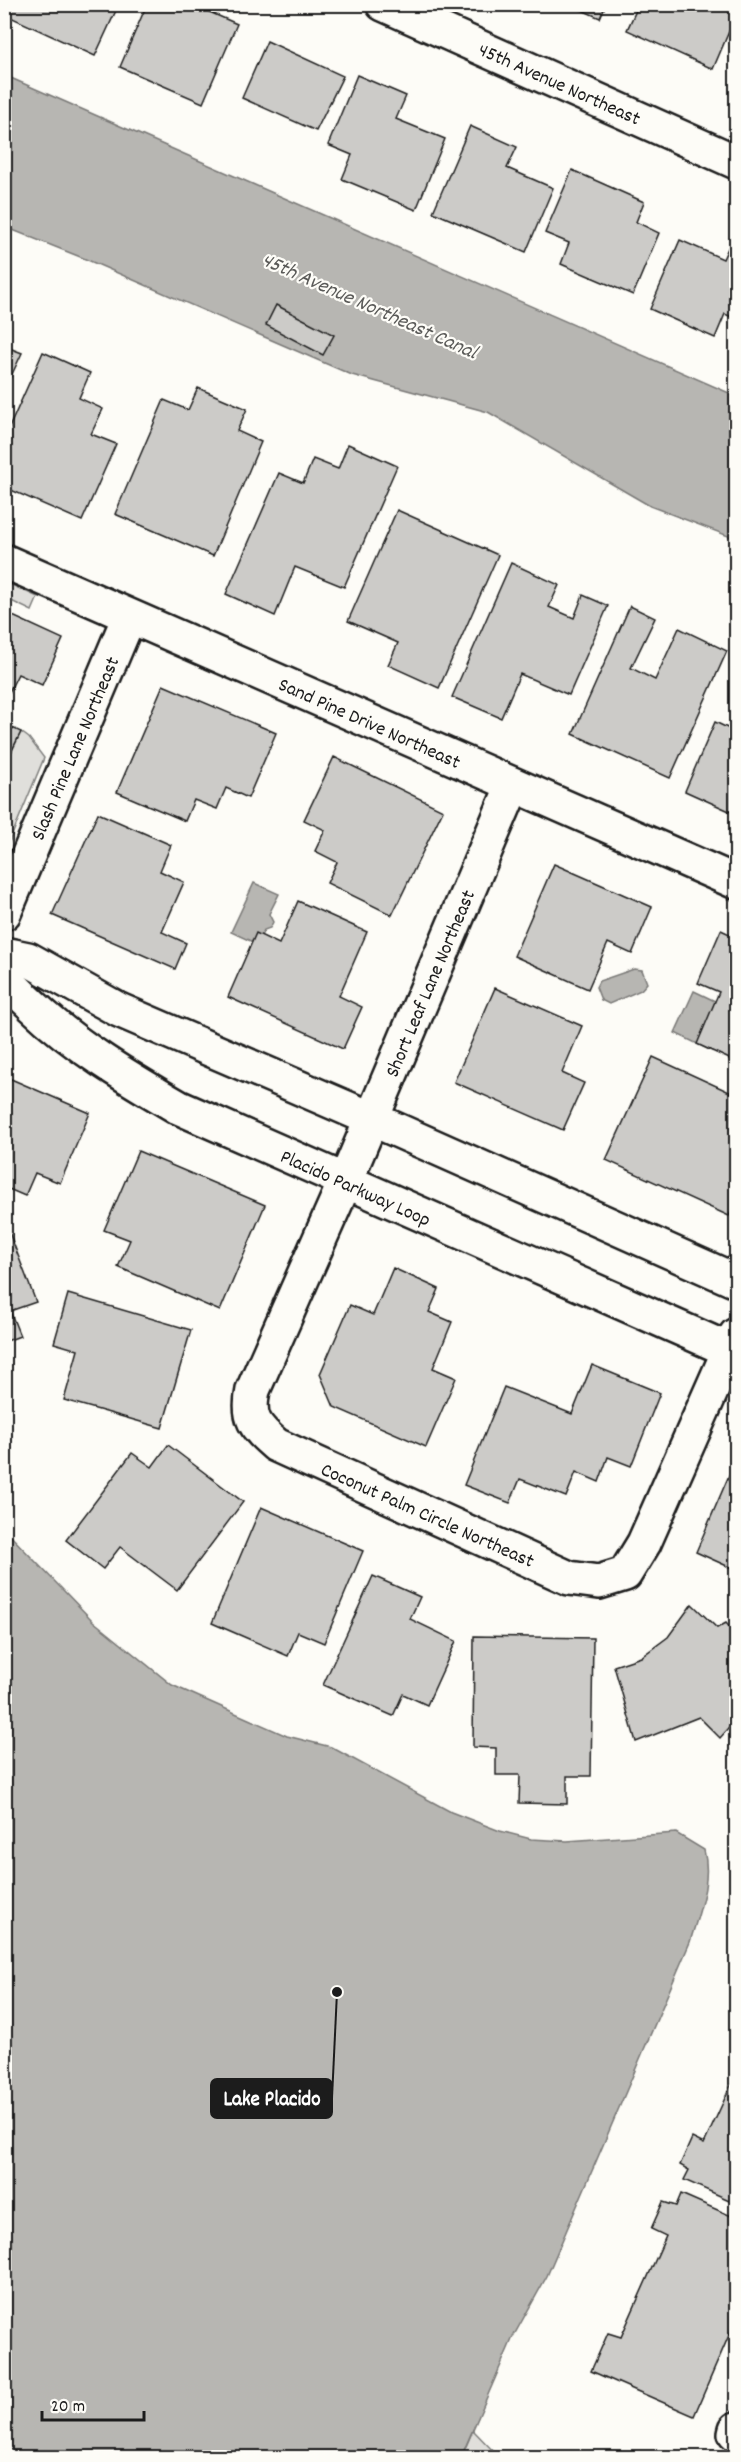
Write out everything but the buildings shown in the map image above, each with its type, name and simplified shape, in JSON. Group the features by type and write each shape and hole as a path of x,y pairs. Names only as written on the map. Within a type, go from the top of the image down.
{"street":[{"name":"45th Avenue Northeast","path":"383,4 736,162"},
{"name":"Sand Pine Drive Northeast","path":"4,561 736,882"},
{"name":"Slash Pine Lane Northeast","path":"4,913 129,617"},
{"name":"Short Leaf Lane Northeast","path":"345,1182 513,785"},
{"path":"4,954 28,959 120,1010 736,1281"},
{"name":"Placido Parkway Loop","path":"4,976 10,985 55,1027 118,1072 178,1107 345,1182 734,1346"},
{"name":"Coconut Palm Circle Northeast","path":"345,1182 253,1390 249,1408 258,1429 276,1445 569,1578 599,1582 625,1574 644,1543 734,1346"}],"shaded area":[{"path":"5,582 38,597 32,611 5,598"},
{"path":"21,732 29,738 44,758 5,852 5,766"},
{"path":"473,2430 499,2457 461,2458"}],"water":[{"name":"45th Avenue Northeast Canal","path":"4,75 736,396 736,539 650,506 488,412 352,375 83,258 5,227"},
{"path":"254,883 279,894 269,914 273,922 270,928 264,930 257,944 231,932"},
{"path":"634,969 642,970 647,983 641,990 609,1004 601,1000 596,987 599,981"},
{"path":"694,991 715,1001 712,1051 675,1033"},
{"path":"5,1530 93,1621 172,1685 287,1736 331,1747 451,1812 500,1831 531,1839 567,1841 676,1833 704,1850 705,1885 690,1942 547,2276 513,2337 461,2457 5,2457"}],"place":[{"name":"Lake Placido","path":"337,1992"}]}
